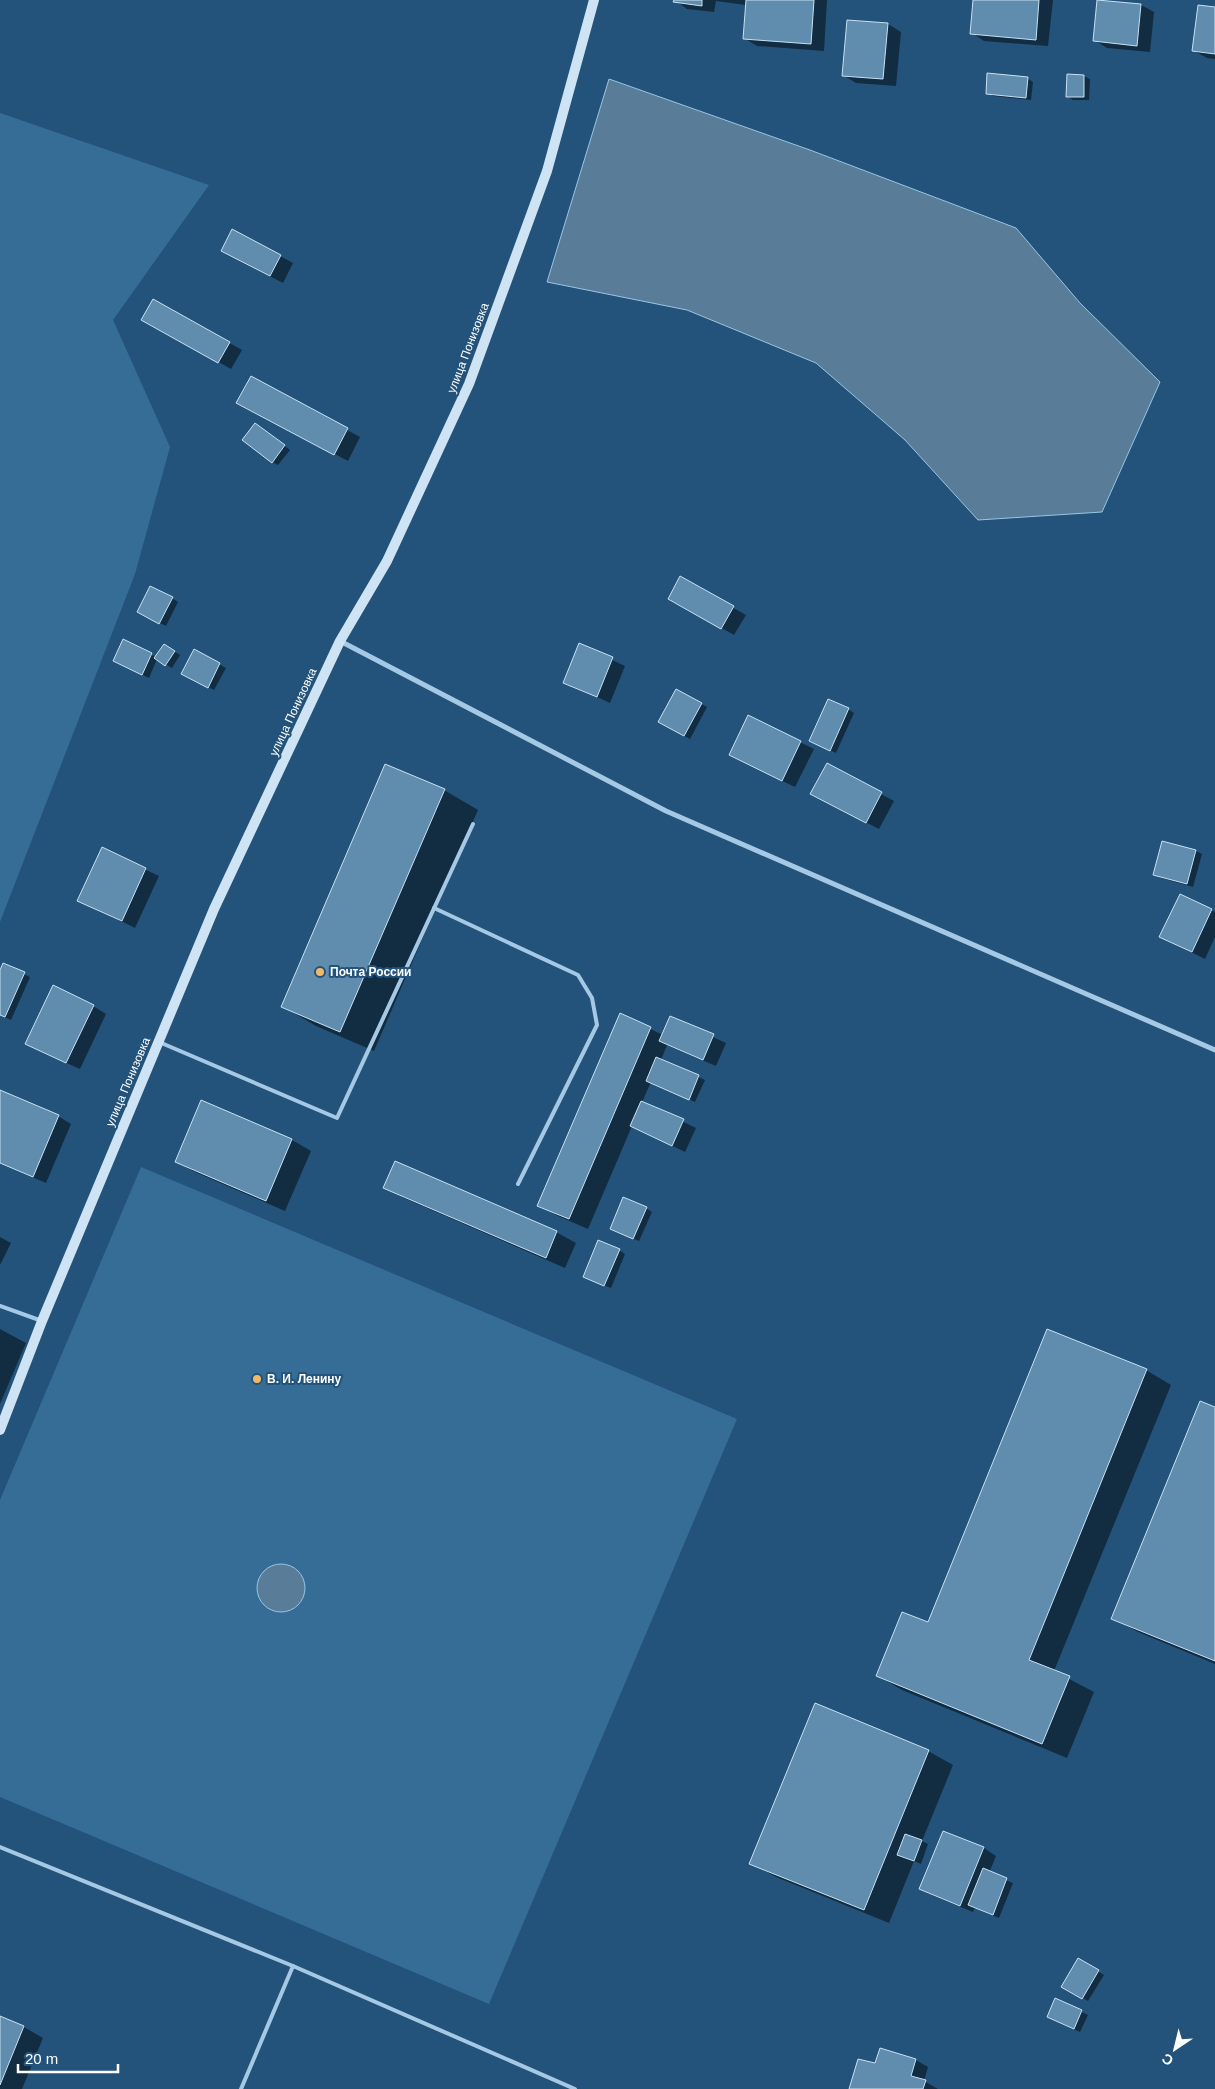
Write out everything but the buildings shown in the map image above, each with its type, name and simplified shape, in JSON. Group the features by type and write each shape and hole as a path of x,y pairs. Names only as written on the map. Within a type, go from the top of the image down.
{"main road":[{"name":"улица Понизовка","path":"0,1430 42,1321 214,909 340,641 387,561 469,384 547,171 594,0"}],"street":[{"path":"340,641 666,811 1215,1050"}],"lane":[{"path":"158,1042 337,1118 472,824"},
{"path":"434,908 578,975 592,998 597,1025 518,1184"},
{"path":"0,1306 42,1321"},
{"path":"0,1847 293,1966 575,2089"},
{"path":"241,2089 293,1966"}],"shaded area":[{"path":"609,79 810,150 1016,228 1080,303 1160,382 1102,512 978,520 905,440 816,363 687,310 547,282"},
{"path":"0,113 209,185 113,320 170,447 135,574 0,922"},
{"path":"141,1167 737,1419 489,2004 0,1797 0,1500"},
{"path":"281,1564 290,1566 298,1571 303,1579 305,1588 303,1597 298,1605 290,1610 281,1612 272,1610 264,1605 259,1597 257,1588 259,1579 264,1571 272,1566"}],"place":[{"name":"Почта России","path":"320,972"},
{"name":"В. И. Ленину","path":"257,1379"}]}
